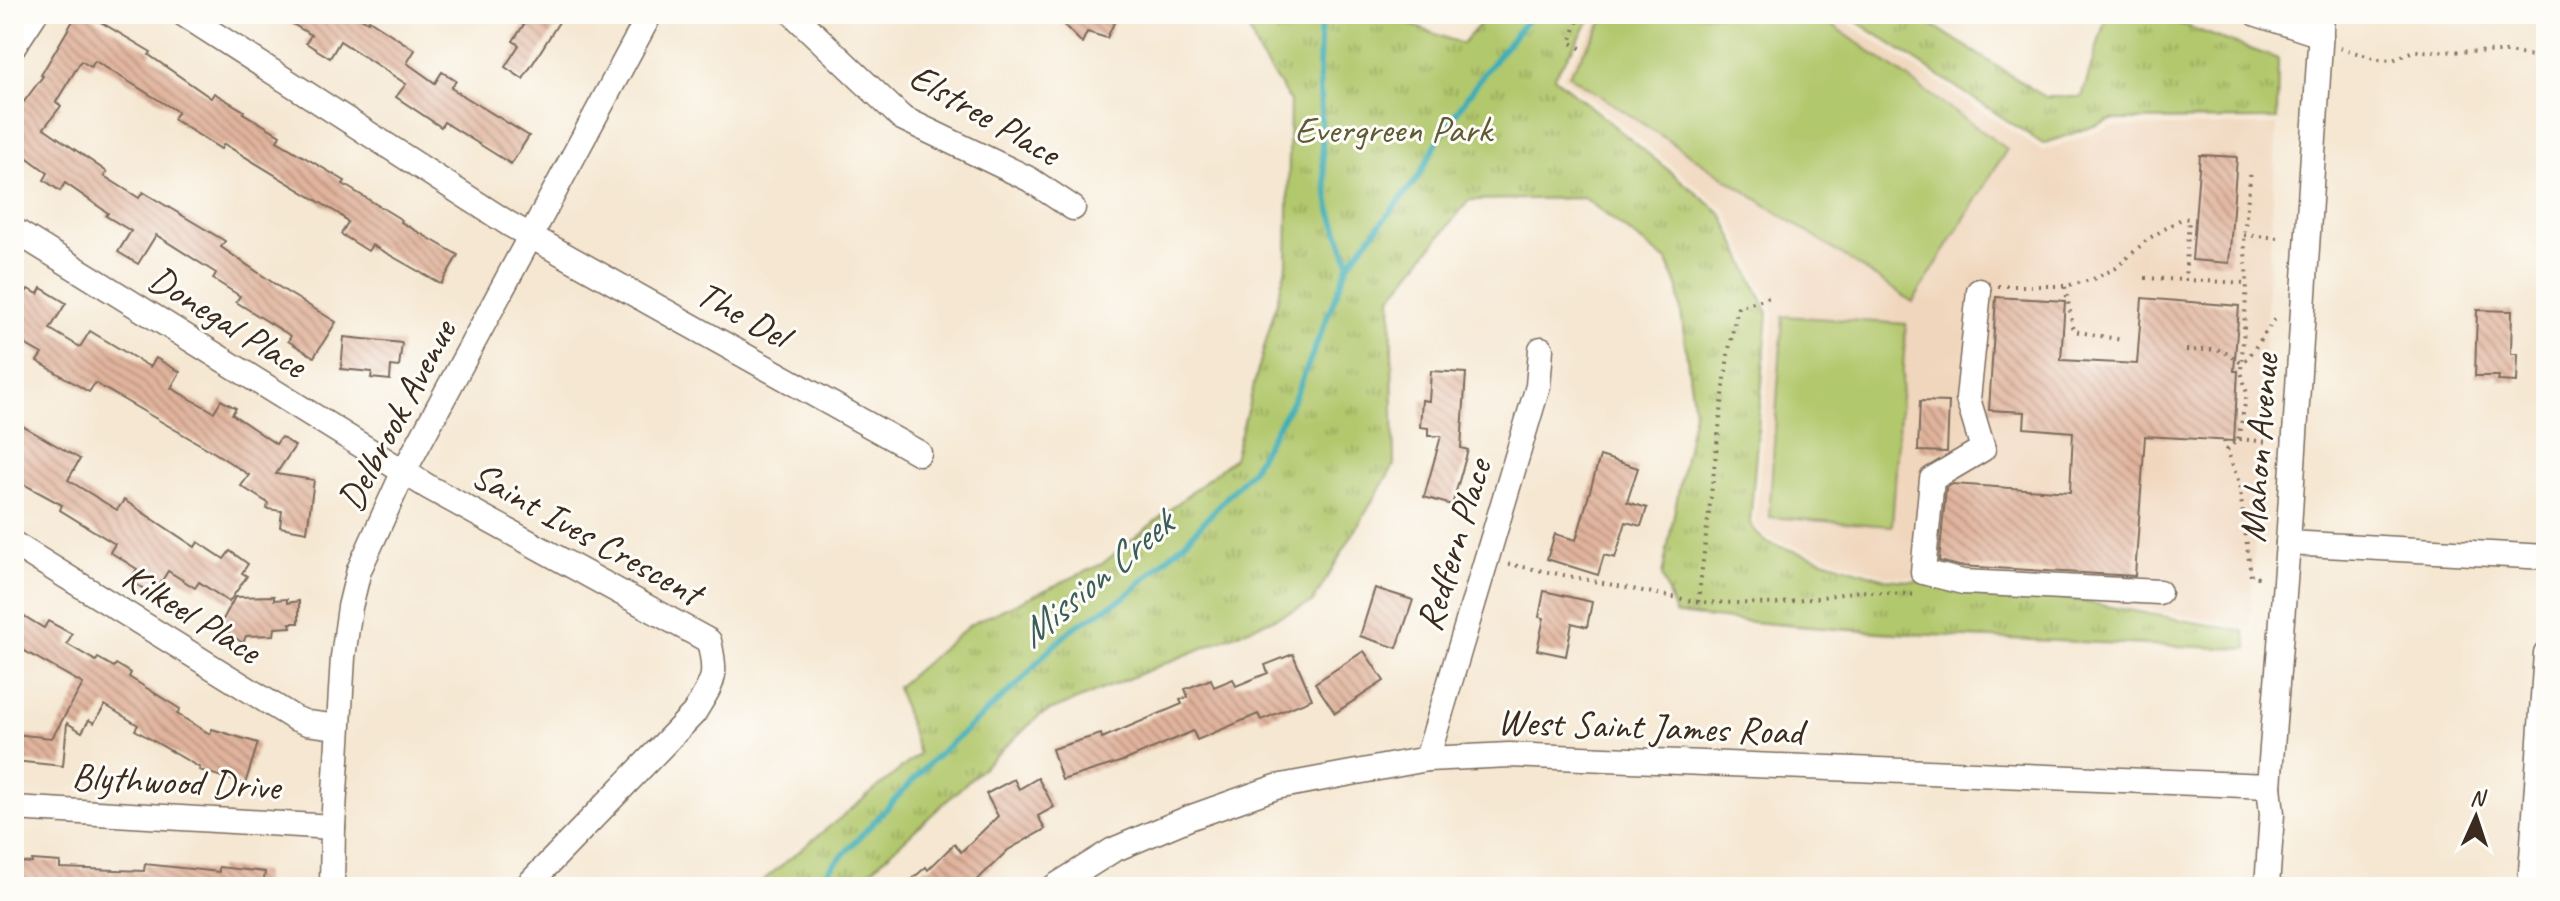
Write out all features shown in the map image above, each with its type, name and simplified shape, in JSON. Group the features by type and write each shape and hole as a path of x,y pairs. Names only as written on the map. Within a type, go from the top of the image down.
{"street":[{"path":"14,46 35,14"},
{"path":"183,14 532,237"},
{"name":"Delbrook Avenue","path":"332,887 343,657 359,570 404,471 650,14"},
{"name":"Elstree Place","path":"793,14 902,118 1029,179 1073,208"},
{"path":"2257,14 2325,32"},
{"name":"Mahon Avenue","path":"2267,887 2272,814 2269,786 2325,32"},
{"name":"Donegal Place","path":"14,230 404,471"},
{"name":"The Del","path":"532,237 919,453"},
{"path":"1979,291 1968,399 1983,449 1932,479 1923,572 1963,582 2159,592"},
{"name":"Redfern Place","path":"1427,759 1538,386 1541,349"},
{"name":"Saint Ives Crescent","path":"404,471 709,641 714,679 694,713 526,887"},
{"path":"2288,543 2546,557"},
{"name":"Kilkeel Place","path":"14,544 294,718 338,727"},
{"path":"2530,887 2546,653"},
{"name":"West Saint James Road","path":"1054,887 1113,850 1189,818 1276,787 1427,759 1509,755 2269,786"},
{"name":"Blythwood Drive","path":"14,808 333,827"}],"path":[{"path":"1580,14 1570,42 1585,51"},
{"path":"2325,32 2377,59 2393,60 2413,51 2507,52 2546,58"},
{"path":"2227,450 2238,439 2247,394 2241,363 2247,283 2244,235 2251,169"},
{"path":"1979,291 1995,286 2065,286 2091,280 2116,268 2148,239 2183,218 2189,219 2185,280"},
{"path":"2244,235 2281,238"},
{"path":"2145,278 2247,283"},
{"path":"2065,286 2074,331 2122,340"},
{"path":"1698,602 1728,354 1738,307 1770,297"},
{"path":"2241,363 2248,358 2276,317"},
{"path":"2186,350 2216,348 2227,351 2241,363"},
{"path":"2238,439 2268,442"},
{"path":"2224,441 2239,483 2251,576 2259,577"},
{"path":"1486,560 1698,602 1777,604 1860,591 1933,597 1963,582"}],"shaded area":[{"path":"1602,14 1834,14 2042,151 2111,127 2277,125 2250,628 2012,584 1888,576 1767,537 1755,525 1774,312 1726,211 1563,76"}],"green space":[{"name":"Evergreen Park","path":"1242,14 1382,14 1462,44 1489,14 1594,14 1554,77 1722,214 1768,313 1750,524 1765,542 1885,579 2012,589 2244,631 2248,649 1889,633 1675,614 1662,575 1694,412 1678,288 1667,261 1584,198 1469,200 1391,297 1394,465 1312,603 1040,715 853,887 755,887 919,754 897,687 971,624 1102,564 1234,458 1287,264 1290,101 1259,54"},
{"path":"1608,14 1817,14 2007,149 1913,302 1569,75"},
{"path":"1845,14 1915,14 2045,97 2082,97 2107,14 2153,14 2278,59 2277,119 2111,120 2043,144"},
{"path":"1783,316 1906,324 1892,526 1769,517"}],"building":[{"path":"77,14 87,14 151,52 149,55 211,98 214,93 244,111 280,135 277,141 345,181 343,184 401,222 458,255 441,284 372,245 368,251 341,234 348,222 339,214 224,144 221,149 173,119 178,112 95,61 91,67 81,61 56,102 61,106 44,128 107,172 104,176 139,198 143,192 225,241 221,247 336,322 314,357 288,341 291,336 236,302 240,296 213,279 216,273 156,235 138,264 118,252 131,231 106,216 108,213 65,183 60,191 44,180 48,173 14,148 14,115 43,76"},
{"path":"276,14 354,14 369,20 415,50 407,63 435,83 442,72 456,81 451,88 529,136 511,164 444,122 441,127 396,97 406,84 340,41 330,58 306,43 311,35"},
{"path":"531,14 564,14 523,79 505,67 519,45 513,41"},
{"path":"1053,14 1118,14 1107,38 1087,32 1082,43"},
{"path":"2200,155 2237,157 2229,263 2192,260"},
{"path":"14,287 25,294 28,289 38,294 41,288 66,303 50,329 80,347 90,331 150,367 156,358 180,372 171,388 214,412 221,400 236,408 232,414 276,444 281,437 295,446 276,474 314,480 307,532 280,527 282,511 267,509 268,503 241,486 249,475 215,453 95,383 89,392 37,361 42,354 14,338"},
{"path":"1996,297 2065,301 2061,360 2137,364 2142,298 2239,306 2234,371 2238,371 2234,441 2145,436 2135,576 1959,566 1939,561 1946,488 1953,484 2070,492 2073,432 2024,428 2025,412 1989,410"},
{"path":"2477,310 2512,311 2511,354 2518,354 2517,382 2498,381 2499,376 2475,376"},
{"path":"344,337 402,343 399,367 391,366 390,380 371,378 372,372 341,369"},
{"path":"1431,371 1466,373 1461,448 1468,450 1452,505 1424,497 1441,436 1428,436 1428,428 1420,427 1422,400 1429,401"},
{"path":"1920,401 1949,402 1947,452 1918,451"},
{"path":"14,421 80,459 68,480 117,510 124,500 195,547 198,542 224,559 230,551 248,564 242,573 247,576 229,602 199,582 195,588 168,571 153,595 130,580 137,569 110,552 115,544 60,510 62,505 14,479"},
{"path":"1600,456 1638,468 1627,502 1647,508 1641,526 1626,522 1615,558 1604,555 1598,575 1547,559 1555,534 1576,540"},
{"path":"1375,588 1413,600 1397,648 1360,636"},
{"path":"1544,591 1592,602 1587,627 1572,623 1566,656 1537,650 1544,618 1539,617"},
{"path":"274,596 274,600 287,599 287,603 299,601 299,623 275,628 274,635 246,636 243,643 219,627 235,597"},
{"path":"14,610 44,628 48,621 72,634 67,644 96,661 98,658 114,667 116,664 131,673 129,677 180,709 177,714 210,734 212,729 258,743 245,784 199,770 135,730 138,725 105,705 94,723 89,720 82,732 67,723 63,766 14,761 14,734 52,738 83,684 14,645"},
{"path":"1364,651 1384,681 1335,713 1315,683"},
{"path":"1293,654 1312,699 1261,720 1258,714 1197,740 1193,731 1126,760 1062,780 1052,749 1101,734 1102,738 1182,704 1180,700 1188,697 1185,689 1211,679 1214,687 1233,679 1236,686 1268,673 1265,665"},
{"path":"1038,778 1054,807 1038,816 1045,829 1008,850 970,887 903,887 926,867 928,870 954,844 961,852 998,816 986,794 1014,779 1019,789"},
{"path":"32,860 60,862 60,868 144,871 145,864 219,872 219,867 265,872 263,887 14,887 14,862 32,863"}],"waterway":[{"path":"1321,14 1319,67 1323,164 1330,208 1349,263"},
{"name":"Mission Creek","path":"808,887 826,873 932,760 1020,682 1047,652 1073,628 1125,597 1187,540 1251,471 1296,395 1349,263 1417,179 1444,130 1532,14"}]}
